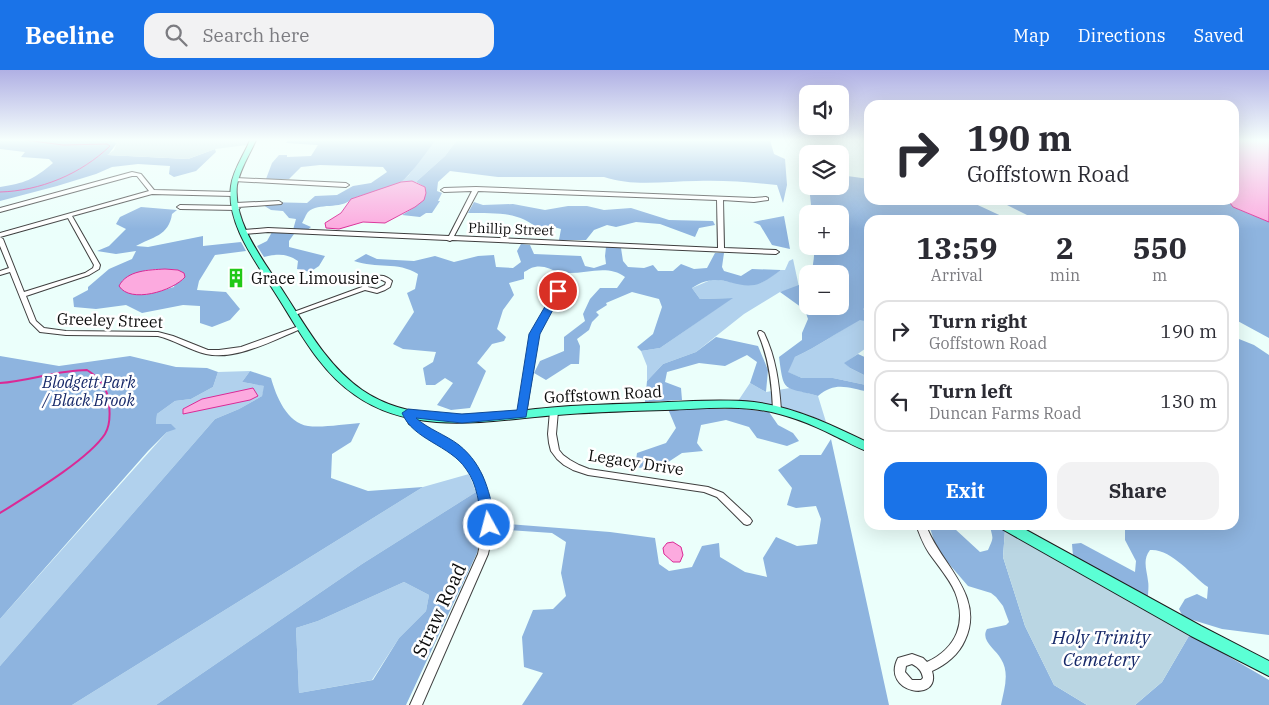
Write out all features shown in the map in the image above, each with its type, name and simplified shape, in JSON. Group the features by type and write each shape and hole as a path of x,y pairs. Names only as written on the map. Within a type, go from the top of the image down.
{"main road":[{"name":"Goffstown Road","path":"240,170 233,194 244,232 253,251 322,358 343,381 376,403 408,413 462,418 554,411 711,404 747,405 789,413 864,446"},
{"path":"1015,530 1181,623 1269,669"}],"street":[{"path":"0,210 132,174 139,175 152,192"},
{"path":"236,180 346,185"},
{"path":"444,190 476,189 720,199 766,199"},
{"path":"450,239 476,189"},
{"path":"0,237 152,192 233,194"},
{"path":"720,199 721,250"},
{"path":"180,207 278,203"},
{"path":"22,296 87,274 98,267 70,215"},
{"name":"Phillip Street","path":"244,232 268,230 776,252"},
{"name":"Greeley Street","path":"0,237 33,322 47,331 158,334 212,352 238,350 301,327"},
{"path":"0,273 12,269"},
{"path":"293,314 365,288"},
{"path":"522,414 535,334 558,291"},
{"path":"761,333 768,346 772,364 777,410"},
{"name":"Legacy Drive","path":"554,411 550,431 551,442 559,456 575,468 588,472 705,489 720,495 747,521"},
{"name":"Straw Road","path":"408,413 412,422 454,448 471,465 482,487 489,525 483,554 416,705"},
{"path":"923,530 927,542 960,590 965,618 961,640 940,661 926,668"}],"shaded area":[{"path":"413,170 430,170 416,182 401,182"},
{"path":"1239,170 1269,170 1269,222 1232,205 1239,205"},
{"path":"412,181 425,187 426,193 424,200 415,207 385,223 363,222 339,229 326,228 325,223 341,213 351,199 401,182"},
{"path":"793,259 799,287 780,292 744,314 696,352 663,364 647,381 647,366 641,351 660,348 732,298 700,299 692,288 713,279 748,285 761,283 781,270 785,270 789,261"},
{"path":"165,269 178,270 184,273 185,277 162,291 142,295 132,294 119,286 127,277 133,274"},
{"path":"860,319 864,320 864,350 845,363 850,368 864,375 864,385 833,378 802,378 787,372 795,357"},
{"path":"250,371 242,382 265,386 262,396 239,409 215,419 0,666 0,619 167,432 156,424 157,414 175,401 191,399 213,387 218,372"},
{"path":"750,383 766,392 790,388 818,396 826,422 783,407 738,401"},
{"path":"253,388 258,396 250,400 183,414 183,409 202,399"},
{"path":"469,474 476,492 362,564 156,705 72,705 423,487"},
{"path":"673,542 681,547 683,555 680,562 673,562 664,554 663,548 667,543"},
{"path":"404,582 429,595 426,611 399,638 372,680 299,693 296,628 318,621"}],"green space":[{"path":"44,170 106,170 57,186 0,201 0,187 28,180"},
{"path":"170,170 197,170 174,177 169,174"},
{"path":"270,170 298,170 289,179 266,179"},
{"path":"385,170 412,170 401,182 385,189 357,197 342,204 313,209 308,212 302,223 311,227 306,231 293,230 296,219 289,218 283,211 271,210 263,205 265,202 307,203 315,196 337,195 353,186 371,183 387,172"},
{"path":"430,170 786,170 787,185 783,203 777,185 736,181 638,183 604,177 498,177 450,171 438,182 437,191 442,193 438,201 440,201 432,213 426,213 420,217 402,215 415,207 425,187 416,182"},
{"path":"849,176 864,178 864,205 978,205 999,215 864,215 864,321 860,320 795,357 788,372 802,378 833,378 864,385 864,391 837,387 824,391 818,396 787,387 782,377 779,357 802,340 802,333 808,319 807,315 849,315 849,265 813,265 814,255 849,255 849,205 811,205 810,195 849,195"},
{"path":"474,202 483,205 513,204 545,210 568,206 587,206 604,210 631,208 669,220 713,221 715,225 699,228 695,237 660,224 636,222 616,227 607,225 594,230 586,240 559,240 561,229 554,227 541,231 524,219 507,214 468,213"},
{"path":"1007,205 1232,205 1269,222 1269,338 1239,322 1239,215 1027,215"},
{"path":"141,207 177,210 172,214 164,231 136,246 148,247 203,236 203,246 241,242 246,251 215,255 199,281 197,290 226,292 240,309 230,320 212,327 200,323 200,306 183,305 142,313 126,305 96,309 74,307 73,298 88,290 88,287 109,269 132,259 136,251 116,254 97,251 109,246 126,229 116,224 120,217","holes":["146,270 178,270 174,287 153,293"]},
{"path":"784,216 790,249 772,245 760,225 753,222"},
{"path":"272,232 294,234 289,241 289,247 325,256 319,266 310,272 297,269 298,261 285,255 264,257 257,246 267,241"},
{"path":"521,244 530,245 534,254 581,256 585,266 594,268 606,264 606,247 621,248 623,261 628,267 644,268 653,265 658,271 673,271 681,264 694,269 707,268 715,253 724,253 722,267 724,271 741,276 752,269 781,270 764,282 752,285 712,280 702,282 692,288 700,299 733,298 660,348 641,351 637,347 653,334 662,307 659,299 632,292 606,303 607,305 596,312 599,315 592,322 589,330 577,339 580,346 579,364 571,364 546,380 534,373 540,361 564,351 564,337 585,321 583,314 590,299 600,288 617,288 625,277 618,273 601,270 567,273 541,267 533,268 524,272 524,279 509,283 514,295 503,310 497,329 506,337 504,341 492,344 477,363 486,371 470,408 451,410 437,405 453,383 445,378 435,385 426,385 423,368 433,362 436,352 403,349 393,344 414,312 407,293 415,289 418,274 395,266 371,265 354,261 366,254 377,259 414,261 435,256 454,262 478,256 494,255 496,267 513,268 521,262 517,251"},
{"path":"799,285 799,306 780,292"},
{"path":"716,337 758,346 768,370 766,392 750,383 757,362 747,355 725,366 699,363 667,372 665,382 681,388 682,400 645,402 647,381 663,364 696,352"},
{"path":"1239,339 1254,345 1269,355 1269,635 1222,629 1183,617 1179,609 1185,599 1197,594 1207,599 1208,587 1166,553 1150,550 1146,558 1148,597 1073,556 1072,544 1081,543 1135,572 1136,561 1125,540 1125,530 1239,530"},
{"path":"858,354 864,357 864,375 850,368 844,363"},
{"name":"Blodgett Park / Black Brook","path":"0,356 59,366 130,356 176,367 207,368 218,372 213,387 191,399 175,401 157,414 156,424 171,424 176,429 167,432 148,451 0,619"},
{"path":"250,371 271,378 284,408 294,420 301,424 320,427 360,423 351,442 332,454 331,478 368,491 423,487 72,705 0,705 0,666 215,419 239,409 262,396 264,386 242,382"},
{"path":"668,409 744,409 769,412 778,425 793,433 799,441 787,446 757,438 749,427 726,420 701,425 697,443 703,451 682,453 656,470 635,467 637,453 666,443 676,428"},
{"path":"831,439 889,705 522,705 543,673 524,667 522,637 533,610 553,609 566,596 561,573 566,542 552,533 495,529 494,523 610,532 655,538 659,564 669,571 692,567 702,546 719,543 720,557 745,572 767,577 763,558 776,537 797,546 817,544 821,519 816,506 796,508 787,505 792,488 778,470 800,455 821,455"},
{"path":"476,492 481,522 481,536 477,553 406,705 156,705 362,564","holes":["404,582 429,595 426,611 399,638 373,680 299,693 296,628 318,621"]},
{"path":"931,530 956,530 980,552 988,550 992,542 991,530 1005,530 1003,557 1025,626 1054,685 1087,705 1001,705 1006,682 1004,664 987,641 985,633 987,629 1006,625 1009,622 1003,606 991,593 968,586 937,550"},
{"name":"Holy Trinity Cemetery","path":"1005,530 1190,634 1162,682 1135,705 1087,705 1054,685 1025,626 1003,557"},
{"path":"1190,634 1269,680 1269,705 1135,705 1162,682"}],"waterway":[{"path":"0,192 15,191 45,184 78,170"},
{"path":"0,383 76,370 87,370 96,376 105,388 110,411 107,431 97,444 56,477 0,513"}],"place":[{"name":"Grace Limousine","path":"236,278"}],"route":[{"path":"489,525 488,511 482,487 471,465 454,448 422,430 412,422 408,413 462,418 522,414 535,334 558,291"}]}
